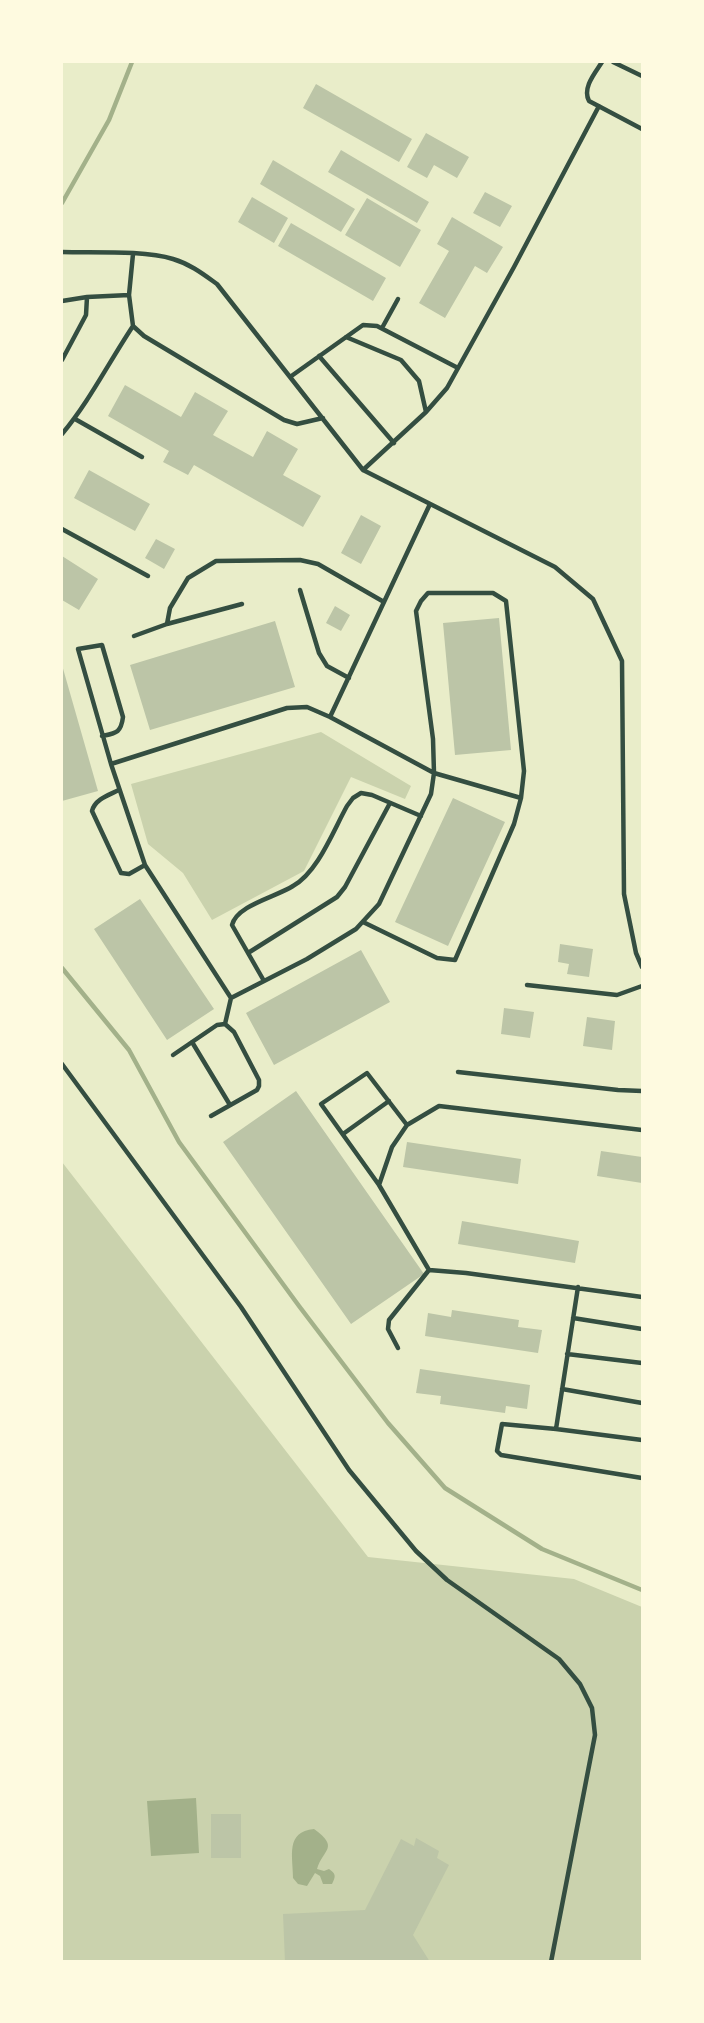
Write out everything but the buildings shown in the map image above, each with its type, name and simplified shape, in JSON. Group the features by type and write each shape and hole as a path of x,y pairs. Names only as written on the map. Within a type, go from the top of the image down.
{"lane":[{"path":"602,62 585,94 589,101 642,129"},
{"path":"613,62 642,76"},
{"path":"363,470 426,412 447,388 514,267 598,106"},
{"path":"62,252 156,255 196,268 217,284 363,470 555,567 593,599 622,661 624,894 636,952 642,966"},
{"path":"133,254 129,294 133,326 144,336 284,420 297,424 322,418"},
{"path":"62,301 129,294"},
{"path":"62,360 86,315 87,297"},
{"path":"382,328 398,299"},
{"path":"62,434 75,419 107,364 133,326"},
{"path":"290,376 363,326 382,328 458,368"},
{"path":"346,337 401,360 419,381 426,412"},
{"path":"319,357 394,443"},
{"path":"75,419 142,457"},
{"path":"330,717 430,504"},
{"path":"62,529 148,576"},
{"path":"167,624 170,608 188,578 216,561 300,560 318,564 384,602"},
{"path":"300,590 319,653 327,666 349,678"},
{"path":"231,998 307,959 356,929 379,904 431,794 434,773 434,739 416,611 428,593 493,593 506,601 525,771 514,824 455,960 437,958 363,922"},
{"path":"134,636 167,624 242,603"},
{"path":"102,736 116,733 122,726 123,717 102,645 78,649 102,736 119,790 145,865 231,998 225,1024"},
{"path":"111,764 287,708 307,707 434,773 520,798"},
{"path":"119,790 98,801 93,805 92,811 122,873 129,874 145,865"},
{"path":"264,981 232,925 242,910 293,886 304,878 313,867 353,798 361,793 372,795 421,816"},
{"path":"248,953 337,897 345,887 390,803"},
{"path":"528,985 617,995 642,986"},
{"path":"173,1055 217,1025 225,1024 234,1032 259,1080 259,1086 256,1090 211,1116"},
{"path":"192,1042 230,1105"},
{"path":"62,1064 241,1307 349,1470 416,1551 447,1580 559,1659 580,1684 592,1708 595,1735 551,1962"},
{"path":"459,1072 642,1091"},
{"path":"407,1125 367,1073 321,1104 379,1185 429,1270"},
{"path":"342,1134 388,1101"},
{"path":"379,1185 392,1147 407,1125 439,1106 642,1130"},
{"path":"429,1270 578,1287 642,1297"},
{"path":"398,1348 388,1329 389,1320 429,1270"},
{"path":"556,1429 578,1287"},
{"path":"573,1318 642,1329"},
{"path":"567,1354 642,1364"},
{"path":"562,1389 642,1403"},
{"path":"642,1440 502,1424 497,1451 501,1455 642,1478"}],"shaded area":[{"path":"321,732 411,786 405,799 351,777 304,871 212,920 183,873 148,844 131,784"},
{"path":"62,1162 368,1557 574,1579 642,1607 642,1961 62,1961"},
{"path":"196,1798 199,1853 151,1856 147,1801"},
{"path":"314,1829 322,1835 328,1845 317,1869 324,1871 329,1869 333,1872 335,1877 332,1884 323,1884 320,1876 315,1873 307,1886 298,1884 293,1878 292,1854 295,1840 298,1835"}],"waterway":[{"path":"62,203 109,120 132,62"},
{"path":"62,968 129,1050 179,1142 299,1306 388,1423 445,1488 542,1549 642,1590"}]}
